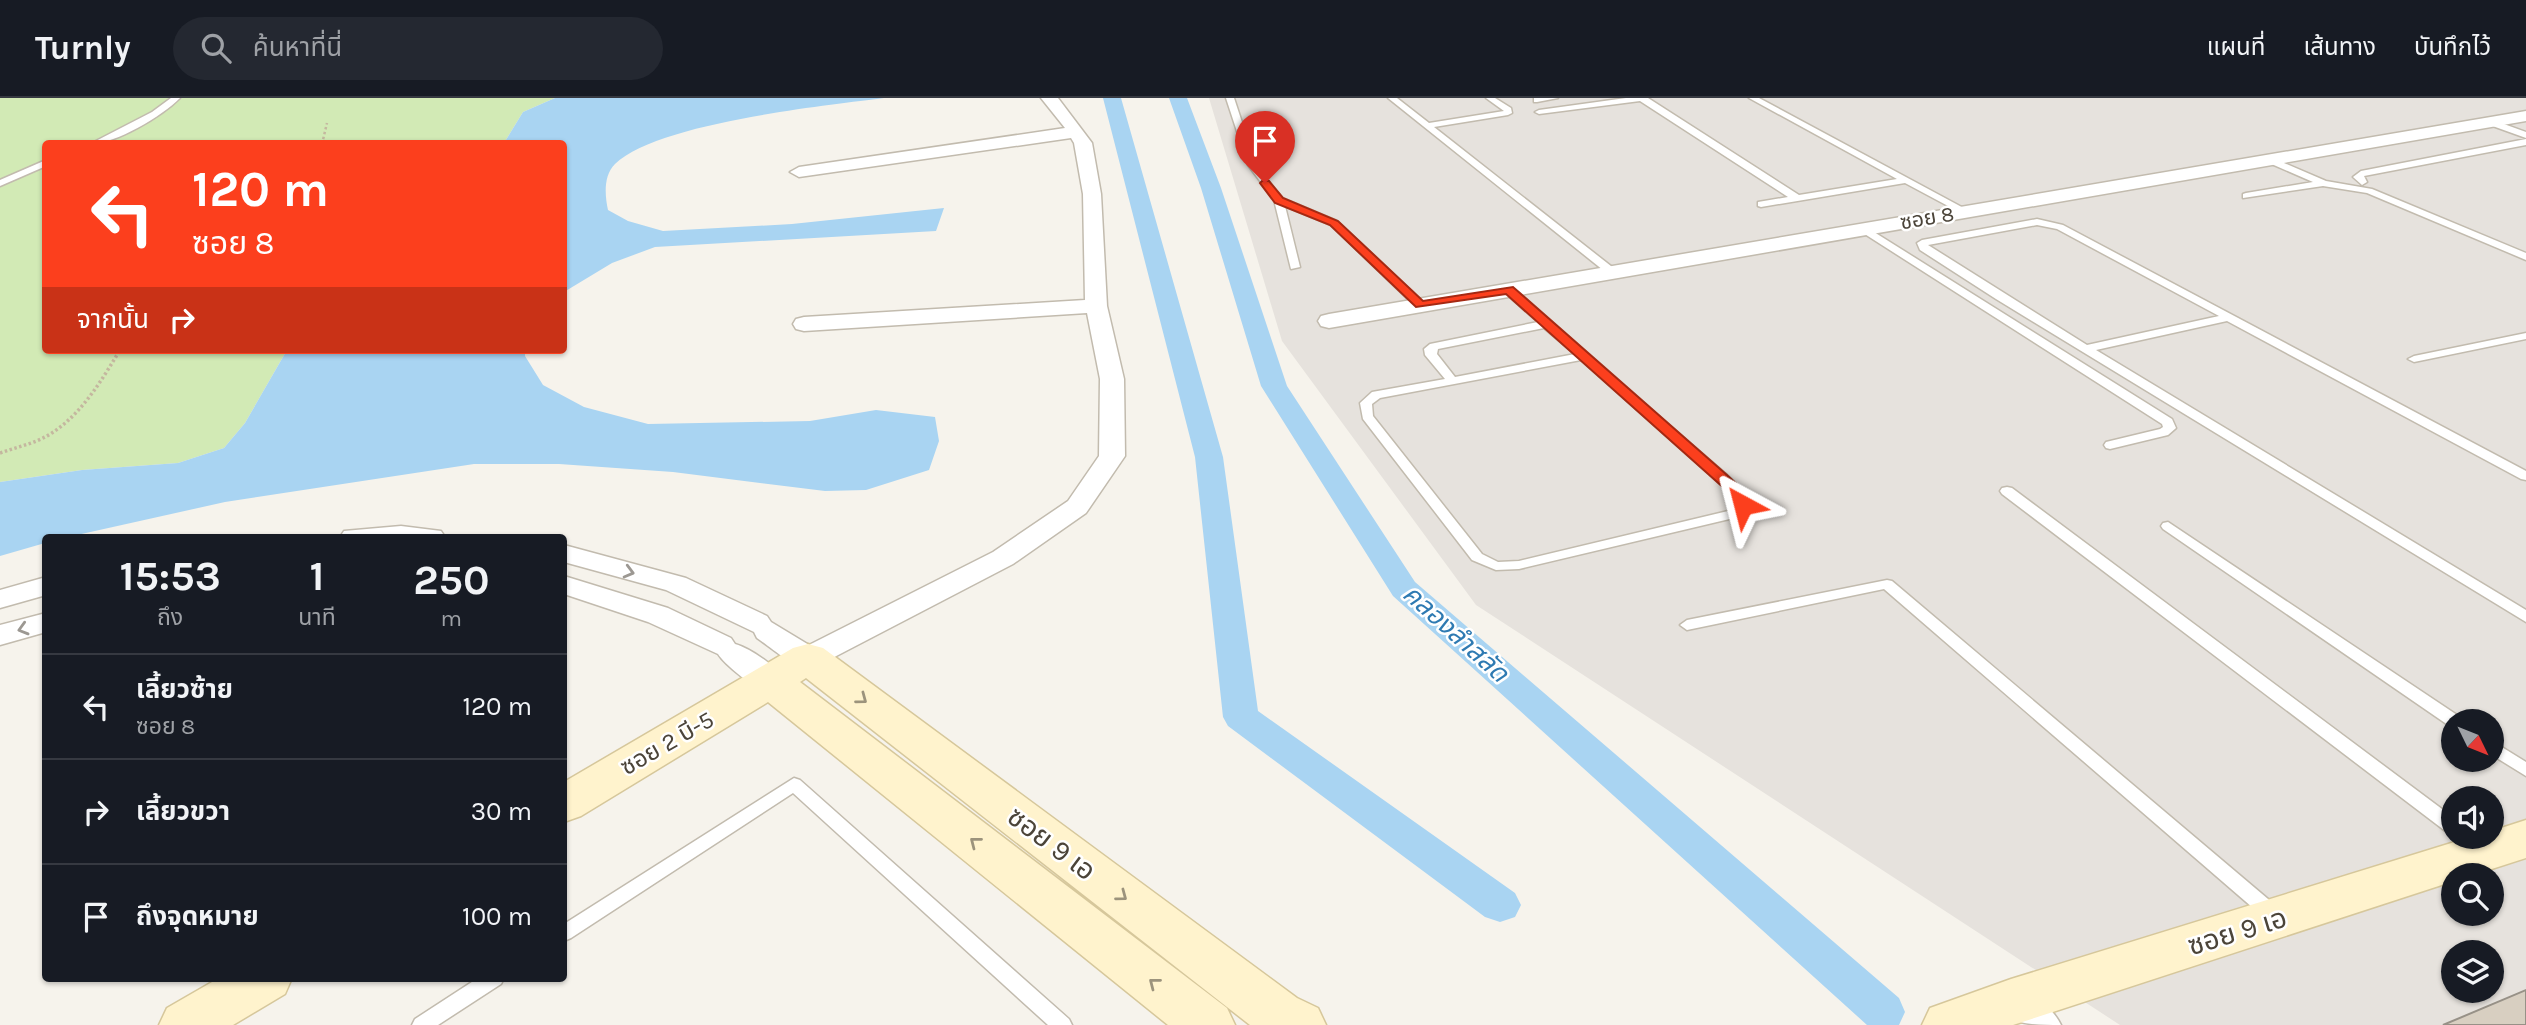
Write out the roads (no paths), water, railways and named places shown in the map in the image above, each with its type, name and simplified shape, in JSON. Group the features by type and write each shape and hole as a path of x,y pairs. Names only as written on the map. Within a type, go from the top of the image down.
{"street":[{"path":"567,586 658,615 727,649 789,670 1003,558 1077,507 1112,456 1112,379 1096,306 1092,194 1083,143 1049,98"},
{"name":"ซอย 8","path":"1329,321 2526,116"},
{"path":"799,172 1075,132"},
{"path":"804,324 1096,306"},
{"path":"567,554 676,584 762,627 789,670"},
{"path":"0,599 42,587"},
{"path":"0,635 42,623"},
{"name":"ซอย 2 บี-5","path":"567,802 789,670"},
{"name":"ซอย 9 เอ","path":"789,670 1282,1022"},
{"name":"ซอย 9 เอ","path":"789,670 1208,1025"},
{"name":"ซอย 9 เอ","path":"1949,1025 2026,1013 2456,849"},
{"path":"187,1025 259,982"}],"lane":[{"path":"102,140 155,114 176,98"},
{"path":"1230,98 1252,165 1279,201 1295,267"},
{"path":"1392,98 1612,272"},
{"path":"1426,126 1508,113 1508,110 1490,98"},
{"path":"1536,100 1554,98"},
{"path":"1539,112 1642,98 1797,198"},
{"path":"1753,98 1966,212"},
{"path":"2490,122 2526,135"},
{"path":"2362,181 2358,177 2361,174 2526,142"},
{"path":"2270,160 2324,183 2368,191 2526,257"},
{"path":"0,183 42,165"},
{"path":"1761,204 1906,180"},
{"path":"2246,196 2324,183"},
{"path":"1279,201 1334,223 1420,305"},
{"path":"2526,476 2047,222 1922,243 1924,248 2086,349 2526,617"},
{"path":"1863,229 2168,422 2169,428 2164,432 2110,445"},
{"path":"1508,290 1584,356 1722,478 1741,496 1743,505 1733,514 1519,565 1496,566 1477,557 1367,416 1366,404 1376,396 1584,356"},
{"path":"2086,349 2230,317"},
{"path":"1454,381 1431,355 1430,349 1434,346 1547,324"},
{"path":"2414,359 2526,336"},
{"path":"2007,491 2441,809"},
{"path":"2168,526 2441,712"},
{"path":"1687,625 1888,584 2278,918"},
{"path":"2504,755 2526,770"},
{"path":"567,931 794,784 1062,1025"},
{"path":"422,1025 488,982"}],"water":[{"path":"555,98 884,98 702,127 636,150 615,164 608,174 608,210 628,221 663,231 792,224 944,208 936,231 655,247 612,263 567,290 567,140 506,140 523,112"},
{"path":"285,354 525,354 543,385 584,407 648,424 810,421 876,410 935,417 939,441 929,470 866,490 825,491 673,472 559,464 474,464 225,502 81,534 42,534 42,544 0,556 0,482 82,470 178,463 224,448 245,423"}],"waterway":[{"path":"1112,98 1209,457 1241,717 1500,905"},
{"name":"คลองลำสลัด","path":"1178,98 1211,188 1274,386 1404,589 1883,1012"}]}
